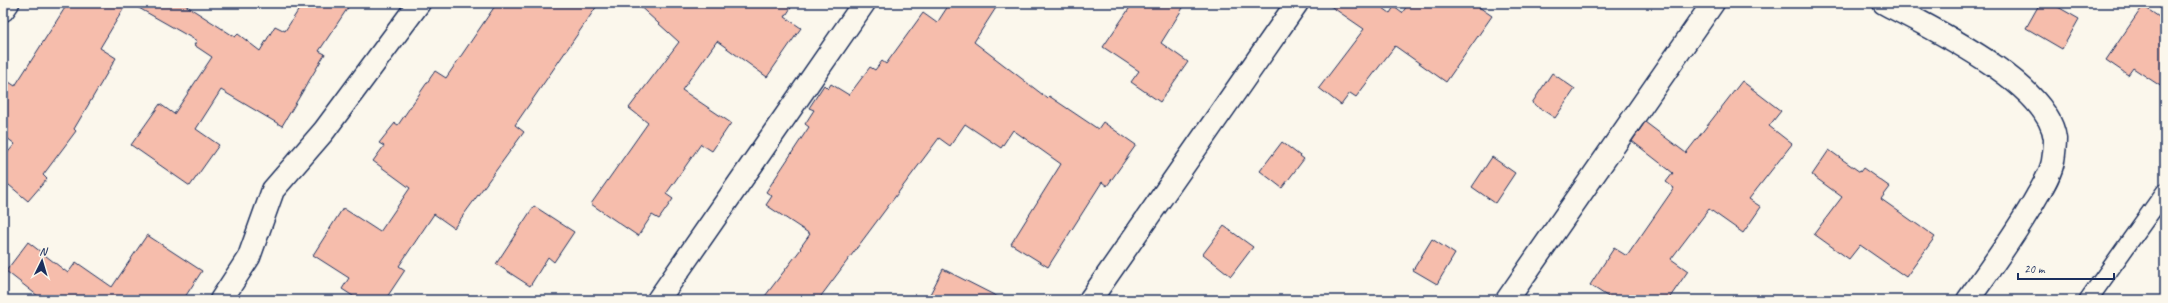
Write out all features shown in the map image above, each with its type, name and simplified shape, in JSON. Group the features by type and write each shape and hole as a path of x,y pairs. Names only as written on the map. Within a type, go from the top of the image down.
{"street":[{"path":"3,10 8,3"},
{"path":"221,300 249,257 273,190 324,131 419,3"},
{"path":"658,300 864,3"},
{"path":"1090,300 1297,3"},
{"path":"1508,300 1713,3"},
{"path":"1884,3 1962,45 2002,72 2032,97 2047,119 2055,139 2053,162 2044,185 2026,215 1968,300"}],"lane":[{"path":"2088,300 2165,192"}],"building":[{"path":"68,3 127,3 100,48 116,58 74,129 76,131 43,175 47,179 28,201 3,180 3,158 15,144 3,135 3,78 15,86"},
{"path":"130,3 182,3 235,37 238,34 260,51 275,26 285,31 303,3 351,3 319,51 325,54 282,126 221,90 196,129 219,145 190,186 131,145 160,104 174,114 212,57 194,45 197,41"},
{"path":"497,3 599,3 515,125 524,132 454,228 434,214 399,266 405,270 385,300 359,300 342,289 349,278 313,255 343,208 380,232 410,188 373,161 384,146 379,143 395,123 398,125 435,71 446,78"},
{"path":"636,3 794,3 785,17 801,28 767,77 717,41 682,90 731,123 712,151 701,144 666,194 673,199 659,219 652,215 638,236 591,204 648,123 629,108 679,42"},
{"path":"950,3 999,3 974,42 1047,98 1049,96 1098,129 1103,122 1136,145 1107,186 1102,182 1048,267 1011,244 1061,164 1013,130 1001,148 965,124 950,146 939,138 818,300 762,300 801,249 800,248 810,234 766,205 772,196 766,192 809,127 805,124 814,110 809,108 824,85 828,89 831,84 849,95 870,67 875,70 882,61 886,64 923,13 937,23"},
{"path":"1133,3 1186,3 1161,43 1188,62 1160,102 1131,82 1139,71 1103,47"},
{"path":"1326,3 1376,3 1390,13 1394,7 1402,13 1409,3 1473,3 1492,16 1446,82 1395,46 1356,97 1350,93 1341,105 1319,88 1364,29"},
{"path":"2040,3 2051,3 2079,19 2062,49 2026,28"},
{"path":"2143,6 2165,21 2165,89 2133,68 2128,75 2106,60"},
{"path":"1552,73 1575,89 1555,118 1532,103"},
{"path":"1742,81 1781,111 1769,126 1792,144 1749,199 1761,207 1743,233 1709,209 1671,259 1688,271 1668,300 1613,300 1590,285 1614,248 1627,256 1674,188 1666,182 1673,173 1632,141 1645,122 1686,153"},
{"path":"1282,142 1304,159 1282,188 1260,171"},
{"path":"1829,150 1860,172 1863,168 1890,187 1881,199 1935,237 1906,277 1860,245 1849,259 1814,234 1842,197 1812,175"},
{"path":"1492,157 1515,173 1495,203 1472,187"},
{"path":"534,206 574,232 554,262 548,257 530,286 496,264"},
{"path":"1224,226 1253,247 1231,276 1203,254"},
{"path":"147,235 202,271 183,300 43,300 6,271 28,242 68,273 76,262 112,287"},
{"path":"1432,239 1455,254 1437,284 1413,270"},
{"path":"943,269 1004,300 927,300"}]}
